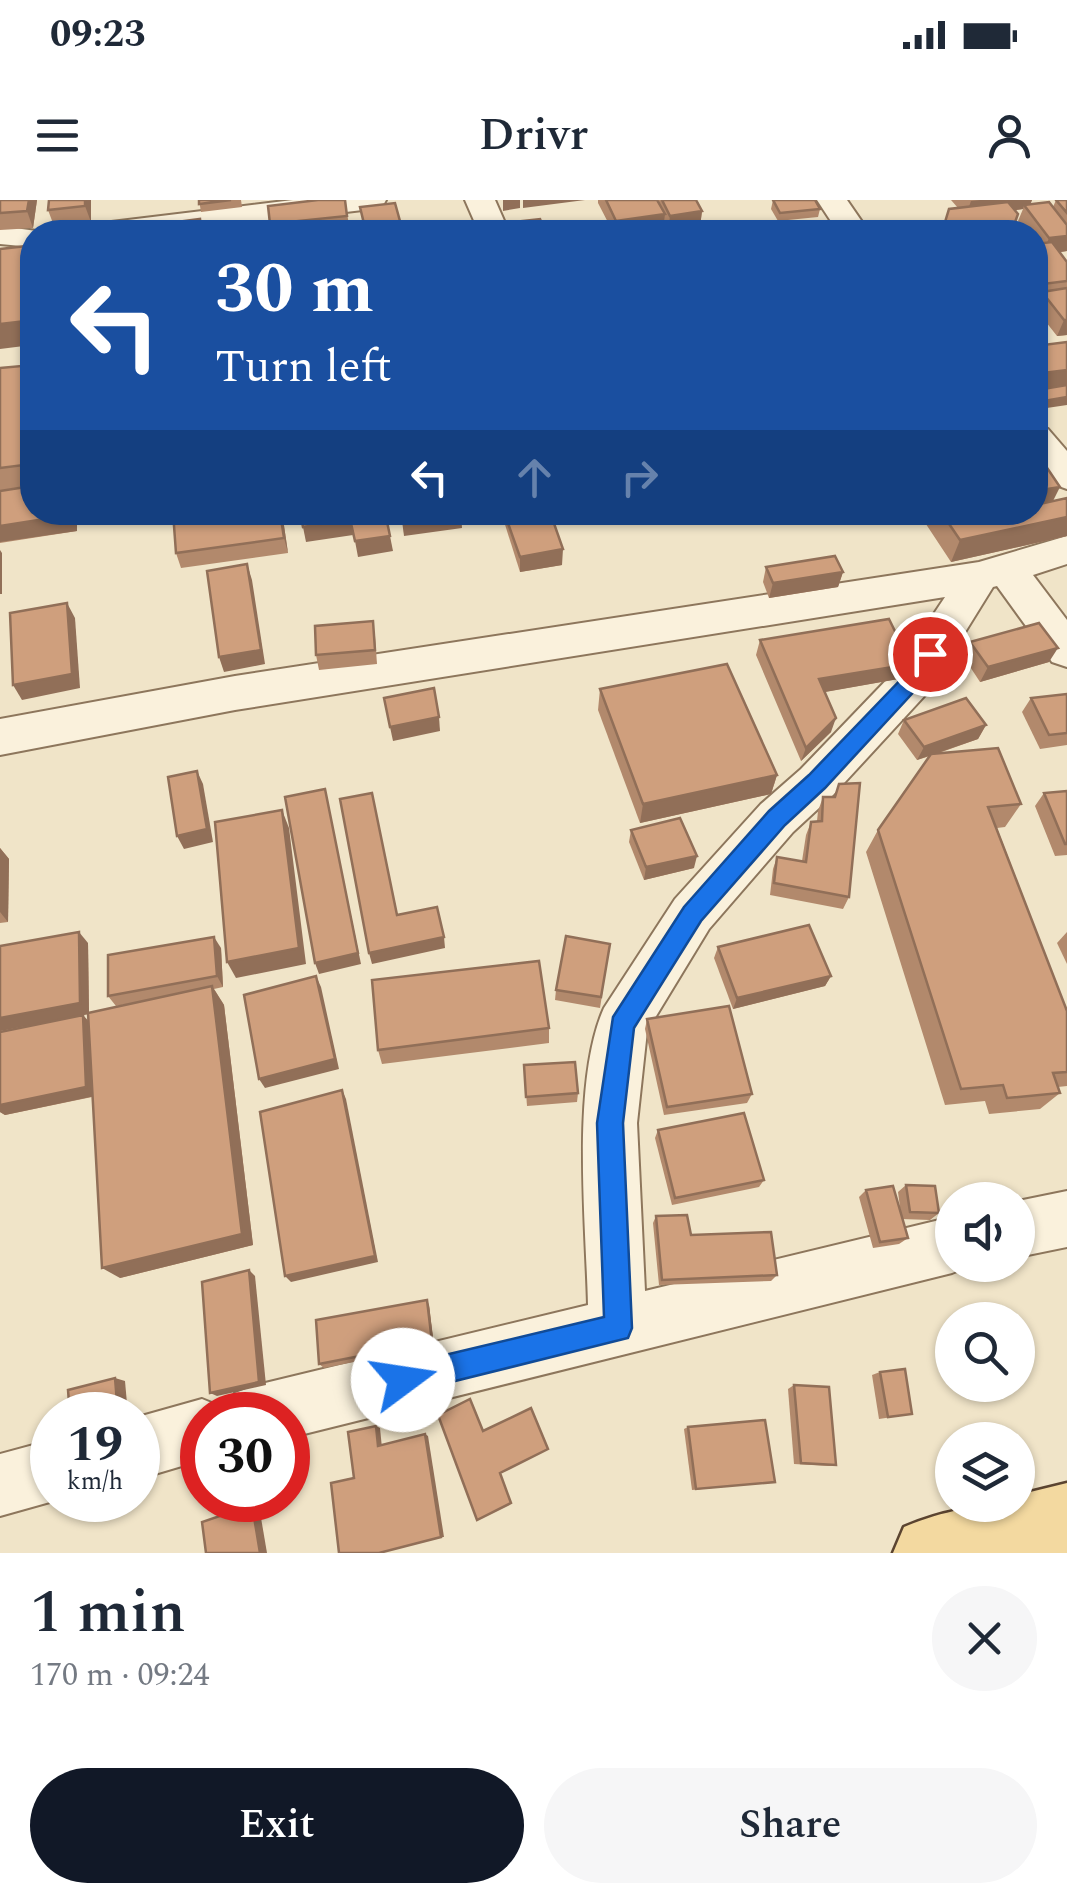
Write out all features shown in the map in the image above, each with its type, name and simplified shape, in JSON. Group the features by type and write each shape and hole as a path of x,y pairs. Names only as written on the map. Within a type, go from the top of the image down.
{"main road":[{"path":"930,1553 1067,1520"}],"street":[{"path":"204,220 371,200"},
{"path":"1048,453 1067,476"},
{"path":"0,736 254,690 993,573 1067,550"},
{"path":"993,573 1067,651"},
{"path":"618,1328 610,1123 622,1025 692,914 777,818 817,782 913,680 993,573"},
{"path":"1035,1226 1067,1220"},
{"path":"310,1402 935,1249"},
{"path":"0,1485 30,1477"}],"building":[{"path":"0,200 29,200 27,211 0,213"},
{"path":"49,200 85,200 85,206 48,210"},
{"path":"199,200 231,200 199,204"},
{"path":"345,200 347,216 270,220 268,206"},
{"path":"606,200 657,200 665,214 623,220 616,220"},
{"path":"662,200 696,200 702,211 670,216"},
{"path":"773,200 815,200 820,209 780,213"},
{"path":"1056,200 1067,200 1067,213"},
{"path":"1008,202 1018,214 1016,220 946,220 949,209"},
{"path":"1049,202 1067,225 1067,236 1049,238 1048,220 1035,220 1024,205"},
{"path":"395,203 400,220 363,220 360,207"},
{"path":"1048,242 1052,242 1067,262 1067,281 1048,283"},
{"path":"20,247 20,322 0,324 0,249"},
{"path":"1067,288 1067,320 1048,300 1048,291"},
{"path":"1067,342 1067,370 1048,372 1048,344"},
{"path":"20,366 20,466 0,468 0,368"},
{"path":"1067,385 1067,397 1048,400 1048,388"},
{"path":"1048,469 1060,487 1048,489"},
{"path":"20,488 20,523 0,526 0,491"},
{"path":"1067,498 1067,517 1048,521 1048,502"},
{"path":"174,525 282,525 284,538 176,553"},
{"path":"351,525 388,525 390,536 355,541"},
{"path":"509,525 555,525 563,549 520,557"},
{"path":"950,525 1030,525 960,540"},
{"path":"835,556 843,572 773,583 766,567"},
{"path":"247,564 261,650 219,657 207,571"},
{"path":"67,603 72,674 13,685 10,613"},
{"path":"889,619 911,664 819,679 836,718 806,748 760,640"},
{"path":"373,621 375,650 316,655 315,626"},
{"path":"1039,623 1058,648 988,667 970,642"},
{"path":"727,664 777,775 643,804 600,689"},
{"path":"434,688 439,717 390,727 384,698"},
{"path":"1067,694 1067,733 1049,735 1031,698"},
{"path":"966,698 986,725 924,747 904,720"},
{"path":"998,748 1021,804 988,807 1067,1011 1067,1072 1053,1073 1060,1093 1007,1098 1003,1085 961,1089 878,830 931,754"},
{"path":"197,771 207,829 177,836 168,777"},
{"path":"860,783 849,897 774,883 777,857 806,862 811,822 822,821 823,797 835,797 839,784"},
{"path":"325,789 358,953 315,963 285,797"},
{"path":"1067,791 1067,844 1065,844 1044,793"},
{"path":"372,793 397,915 437,907 444,937 369,953 340,799"},
{"path":"282,810 299,948 227,962 215,822"},
{"path":"680,818 697,856 646,867 631,830"},
{"path":"809,925 831,976 737,998 718,947"},
{"path":"79,932 80,1003 0,1018 0,946"},
{"path":"566,936 610,944 601,997 556,990"},
{"path":"214,937 217,976 108,996 108,955"},
{"path":"539,961 549,1028 378,1050 372,980"},
{"path":"316,976 335,1059 259,1079 244,995"},
{"path":"212,986 242,1234 102,1268 88,1013"},
{"path":"729,1006 752,1094 667,1107 647,1019"},
{"path":"83,1015 86,1087 0,1105 0,1032"},
{"path":"575,1062 578,1093 526,1097 524,1065"},
{"path":"342,1090 375,1256 285,1276 260,1112"},
{"path":"744,1113 764,1180 675,1198 658,1130"},
{"path":"906,1185 935,1186 935,1213 910,1212"},
{"path":"893,1186 908,1238 880,1242 866,1190"},
{"path":"687,1215 691,1235 771,1232 777,1275 662,1280 656,1216"},
{"path":"249,1270 259,1382 210,1392 202,1282"},
{"path":"427,1300 432,1342 319,1364 316,1320"},
{"path":"905,1369 912,1414 888,1417 880,1372"},
{"path":"115,1378 116,1392 68,1390"},
{"path":"794,1385 829,1387 836,1465 801,1463"},
{"path":"470,1399 483,1431 531,1408 548,1449 500,1473 511,1503 477,1520 438,1415"},
{"path":"765,1420 775,1482 696,1489 688,1427"},
{"path":"376,1426 378,1446 425,1434 441,1537 379,1553 339,1553 331,1483 354,1478 348,1432"},
{"path":"202,1522 255,1522 260,1553 206,1553"}],"route":[{"path":"403,1380 618,1328 610,1123 622,1025 692,914 777,818 817,782 913,680 930,654"}]}
